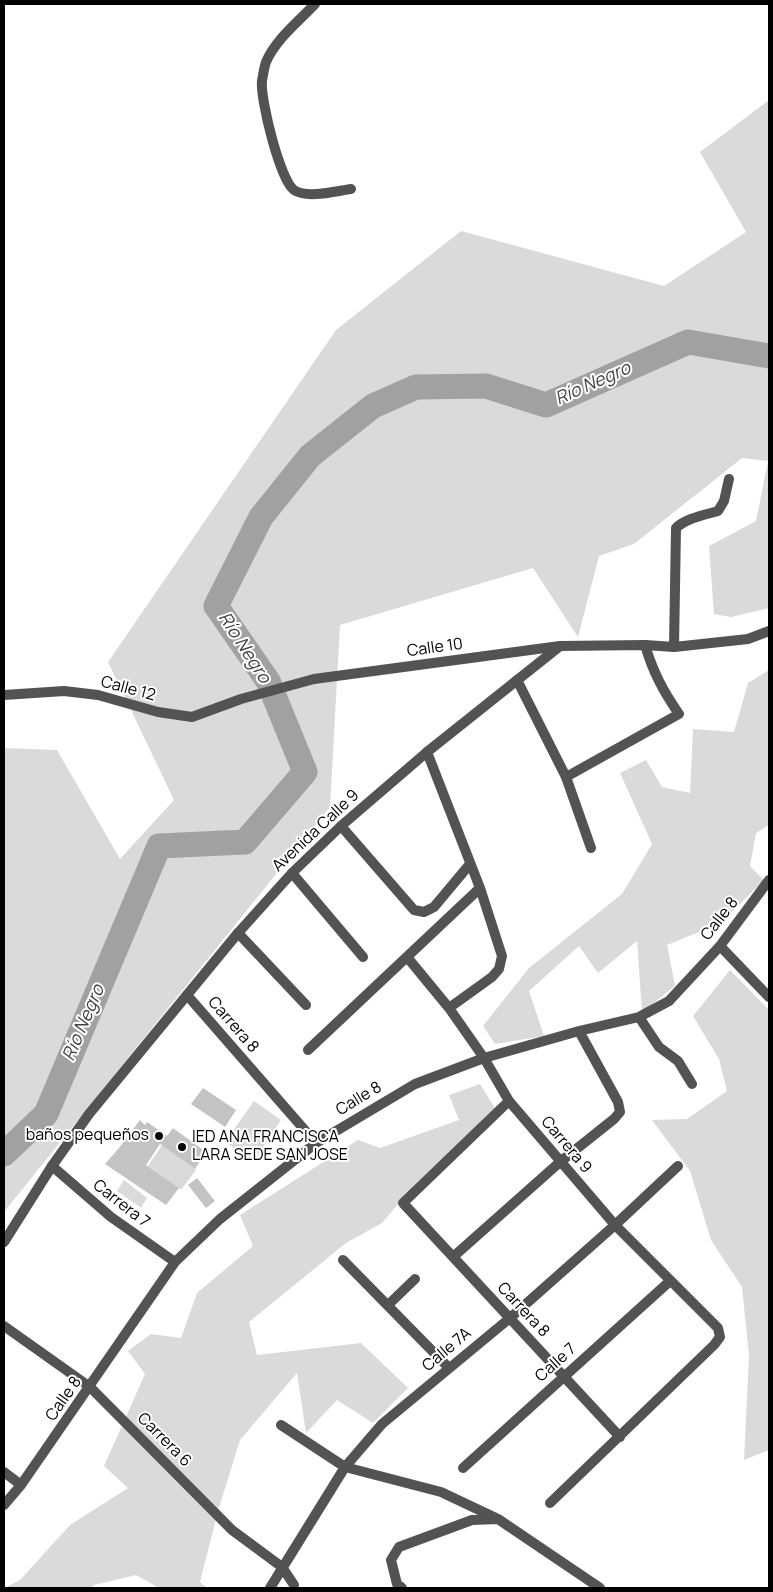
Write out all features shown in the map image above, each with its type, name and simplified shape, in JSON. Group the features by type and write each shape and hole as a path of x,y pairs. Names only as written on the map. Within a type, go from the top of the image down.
{"street":[{"path":"315,4 279,41 266,63 262,82 265,107 282,172 294,190 304,194 350,189"},
{"path":"674,647 676,528 698,517 718,511 724,501 729,480"},
{"path":"560,646 674,647 748,639 769,631"},
{"name":"Calle 10","path":"242,699 314,679 560,646"},
{"name":"Avenida Calle 9","path":"4,1242 52,1166 89,1114 238,933 292,873 341,826 427,752 560,646"},
{"path":"566,777 679,714 664,693 652,670 645,646"},
{"path":"517,680 566,777 591,848"},
{"name":"Calle 12","path":"4,695 64,691 98,695 158,712 192,717 242,699"},
{"path":"427,752 480,888 502,956 499,969 492,978 450,1008"},
{"path":"341,826 414,910 424,912 434,907 470,864"},
{"path":"292,873 362,957"},
{"name":"Calle 8","path":"4,1505 21,1485 90,1387 175,1262 220,1219 316,1143 415,1084 484,1058 579,1031 639,1017 669,1001 720,946 769,880"},
{"path":"308,1050 480,888"},
{"path":"238,933 306,1005"},
{"path":"720,946 769,997"},
{"name":"Carrera 9","path":"406,957 450,1008 484,1058 509,1101 560,1162 615,1225 718,1328 720,1337 714,1345 620,1437"},
{"name":"Carrera 8","path":"187,995 316,1143"},
{"path":"639,1017 658,1047 678,1061 692,1084"},
{"path":"453,1257 560,1162 614,1119 620,1112 618,1102 579,1031"},
{"name":"Carrera 8","path":"509,1101 403,1203 620,1437"},
{"name":"Carrera 7","path":"52,1166 111,1217 175,1262"},
{"name":"Calle 7A","path":"270,1588 345,1467 382,1424 510,1318 678,1166"},
{"path":"343,1260 448,1368"},
{"path":"388,1305 416,1279"},
{"name":"Calle 7","path":"463,1468 670,1281"},
{"name":"Carrera 6","path":"4,1326 90,1387 232,1530 282,1567 294,1585"},
{"path":"282,1425 345,1467 441,1492 498,1519 600,1588"},
{"path":"550,1503 620,1437"},
{"path":"4,1472 21,1485"},
{"path":"402,1588 397,1584 391,1560 399,1547 472,1520 498,1519"}],"shaded area":[{"path":"769,100 769,608 731,617 714,614 709,546 756,521 768,461 742,458 634,544 599,556 578,637 533,568 340,625 330,807 4,1212 4,748 57,750 120,859 174,800 108,662 336,330 461,231 664,286 746,232 700,152"},
{"path":"769,670 769,825 756,833 750,866 764,880 721,923 667,945 675,986 642,1012 637,941 598,973 579,946 529,991 544,1036 495,1044 483,1026 529,968 622,894 652,844 620,773 646,760 662,787 690,793 693,729 734,732 748,683"},
{"path":"730,970 769,1010 769,1450 744,1460 749,1355 742,1287 711,1240 690,1171 652,1120 687,1119 727,1091 719,1059 693,1016"},
{"path":"480,1084 496,1110 415,1184 382,1223 346,1243 249,1322 257,1355 361,1343 408,1388 373,1423 337,1400 306,1433 297,1373 240,1440 218,1511 200,1582 207,1588 159,1588 136,1575 94,1585 91,1588 4,1588 20,1580 70,1525 128,1488 104,1466 145,1374 128,1351 151,1334 181,1338 197,1293 253,1246 240,1215 358,1140 380,1148 459,1120 449,1095"},
{"path":"254,1101 281,1120 254,1161 225,1142"},
{"path":"162,1145 196,1170 181,1190 148,1166"},
{"path":"124,1180 147,1198 141,1208 117,1191"}],"building":[{"name":"IED ANA FRANCISCA LARA SEDE SAN JOSE","path":"203,1088 236,1110 225,1127 191,1104"},
{"path":"140,1120 145,1125 147,1122 167,1136 173,1128 206,1152 195,1169 160,1144 146,1165 179,1188 166,1205 105,1164"},
{"path":"197,1178 215,1201 206,1208 188,1185"}],"waterway":[{"name":"Río Negro","path":"4,1154 46,1114 159,846 245,842 305,772 268,681 216,606 261,517 310,456 373,406 416,387 486,386 546,405 688,342 769,356"}],"place":[{"name":"baños pequeños","path":"159,1136"},
{"name":"IED ANA FRANCISCA LARA SEDE SAN JOSE","path":"182,1147"}]}
